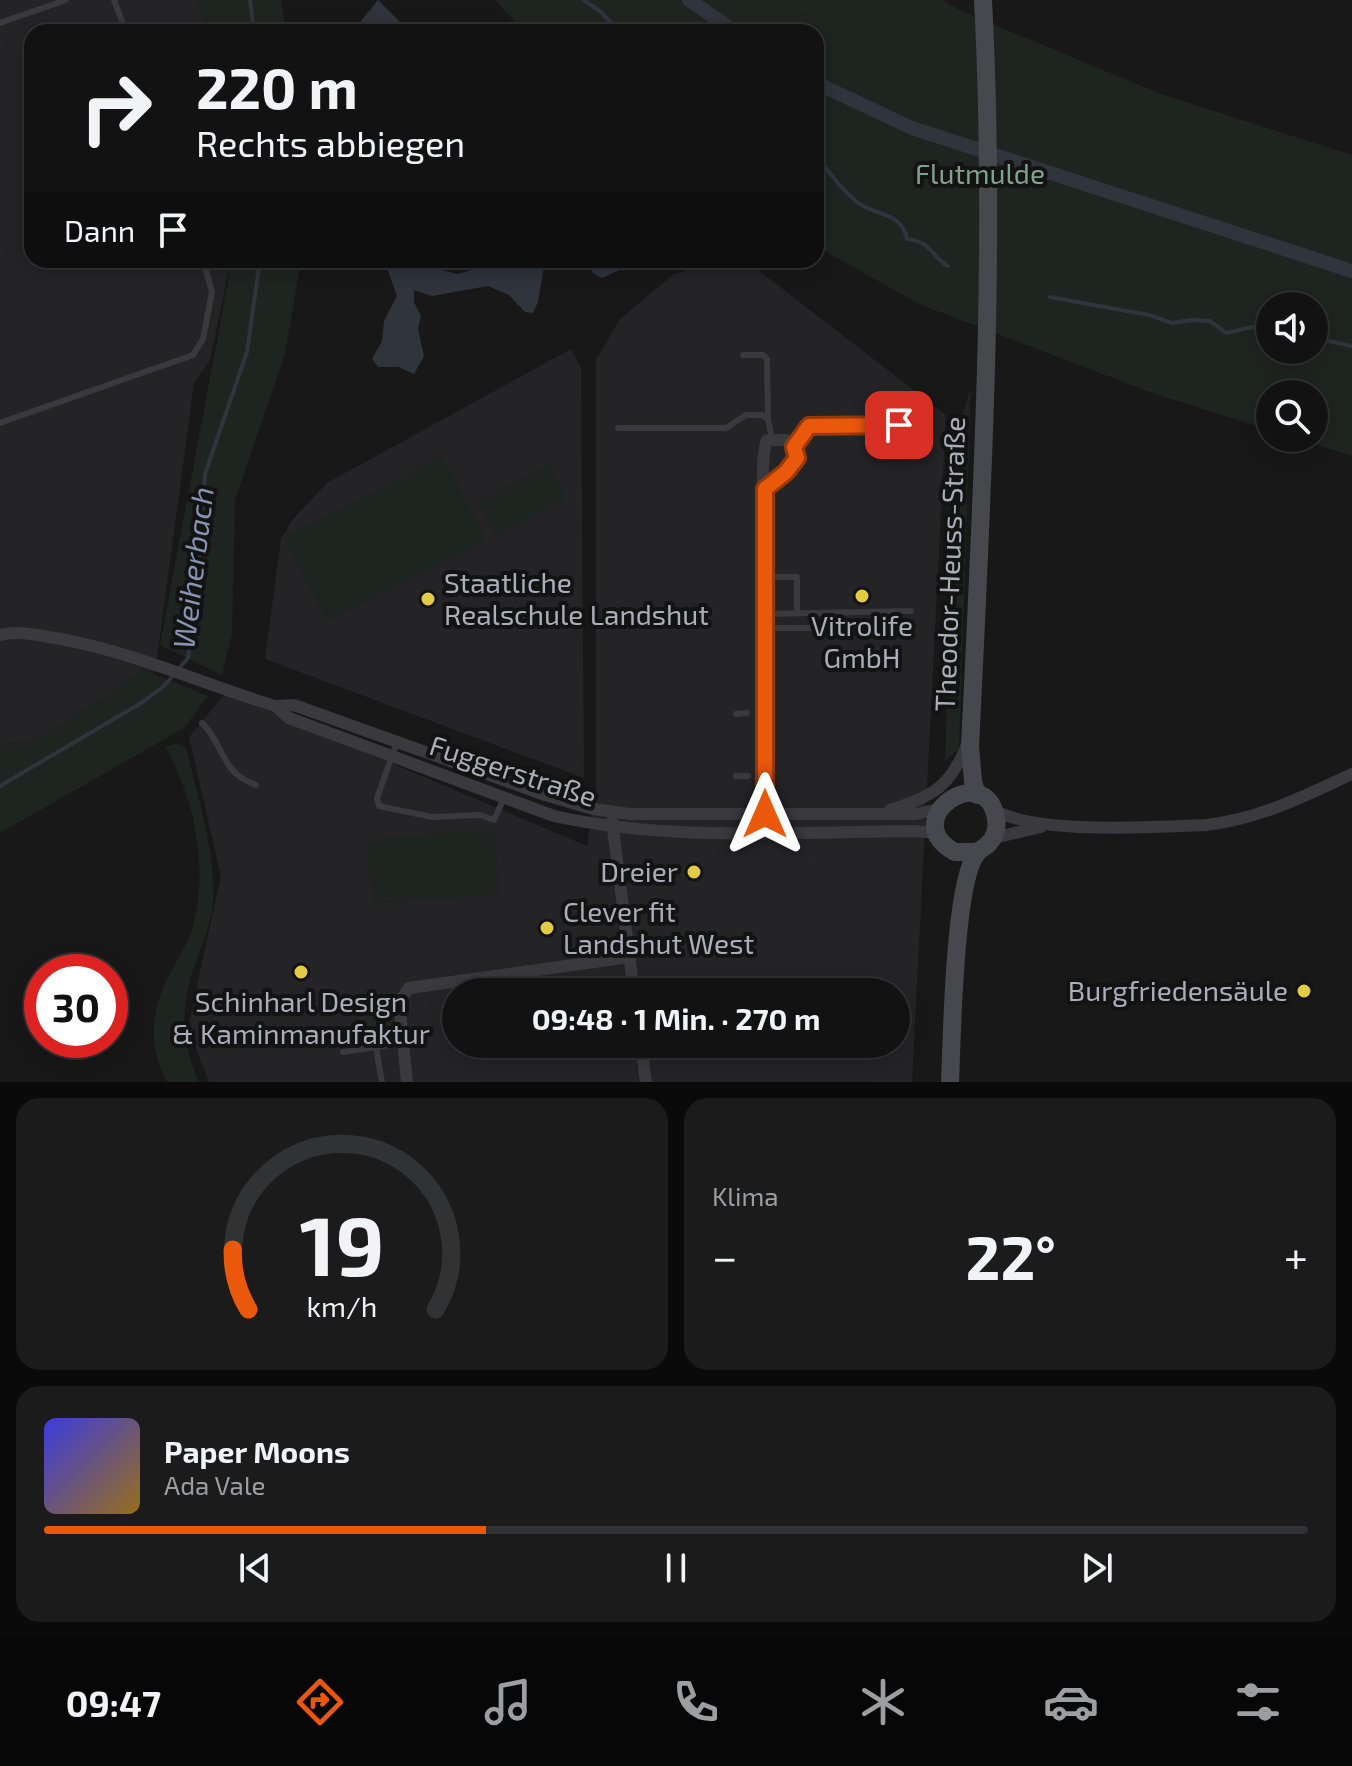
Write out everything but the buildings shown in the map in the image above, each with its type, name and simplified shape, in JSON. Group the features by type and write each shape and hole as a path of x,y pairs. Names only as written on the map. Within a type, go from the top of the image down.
{"main road":[{"name":"Theodor-Heuss-Straße","path":"977,795 973,781 971,740 985,387 987,203 983,0"},
{"name":"Theodor-Heuss-Straße","path":"956,795 964,776 971,740"},
{"path":"950,1082 961,903 969,868 977,852 993,838 997,823 993,809 977,795 956,795 939,809 936,823 957,871 961,903"},
{"path":"944,843 963,854 977,852"}],"street":[{"path":"765,489 797,458 794,447 786,440 767,440 765,447 765,489 765,814"},
{"name":"Fuggerstraße","path":"0,635 20,632 77,641 144,661 275,706 289,718 554,816 667,833 915,831 935,833 944,843"},
{"name":"Fuggerstraße","path":"275,706 294,705 545,795 593,809 630,814 916,814 939,809"},
{"path":"879,813 940,789 971,740"},
{"path":"993,809 1002,815 1048,825 1162,827 1228,822 1280,808 1352,774"},
{"path":"610,811 632,978"},
{"path":"993,838 1048,825"},
{"path":"407,1082 401,999 409,988 630,957"},
{"path":"643,1058 646,1082"}],"lane":[{"path":"0,23 66,0"},
{"path":"114,0 123,24"},
{"path":"0,423 193,355 203,339 212,292 205,268"},
{"path":"743,355 763,355 767,359 768,419 772,439"},
{"path":"618,428 726,428 746,415 762,415 768,419"},
{"path":"794,447 812,425 899,425"},
{"path":"765,577 797,577 797,612"},
{"path":"765,614 911,611"},
{"path":"765,628 912,628"},
{"path":"736,714 747,713"},
{"path":"202,723 210,731 228,767 236,775 256,785"},
{"path":"397,742 377,798 379,806 432,817 480,815 494,820 504,798"},
{"path":"736,776 748,776"},
{"path":"343,1052 403,1043"},
{"path":"376,1047 382,1082"}],"shaded area":[{"path":"0,0 198,0 206,24 24,24 24,268 229,268 210,360 194,383 155,673 142,669 113,692 38,739 0,744"},
{"path":"378,0 402,24 358,24"},
{"path":"387,268 433,268 458,274 479,268 544,268 533,313 525,312 509,295 488,286 432,296 414,290 414,302 421,316 418,329 424,356 414,374 398,367 378,367 372,359 382,341 384,321 397,296"},
{"path":"591,268 624,268 602,278"},
{"path":"697,268 755,268 946,415 912,1082 209,1082 188,1027 221,876 189,737 226,693 587,846 596,786 596,360 620,319 674,274"},
{"name":"Staatliche Realschule Landshut","path":"571,349 581,368 584,778 265,659 281,539 293,519 327,483"}],"green space":[{"path":"198,0 281,0 285,24 206,24"},
{"name":"Flutmulde","path":"495,0 943,0 961,11 1161,94 1352,155 1352,456 1328,448 1328,380 1256,380 1256,426 1155,394 919,304 824,251 824,24 517,24"},
{"path":"231,268 300,268 285,354 235,500 232,633 222,675 160,645"},
{"path":"971,387 959,749 945,761 955,438"},
{"path":"443,455 486,540 327,621 284,537"},
{"path":"550,463 566,499 496,536 479,501"},
{"path":"142,669 208,696 184,728 0,833 0,744 38,739 113,692"},
{"path":"178,743 187,750 208,841 213,878 211,918 190,980 184,1019 187,1045 199,1082 167,1082 154,1042 154,1021 159,1000 191,932 198,903 196,834 184,789 166,747"},
{"path":"494,830 499,895 372,904 367,839"}],"waterway":[{"name":"Weiherbach","path":"250,0 253,24"},
{"path":"584,0 612,24"},
{"name":"Flutmulde","path":"689,0 724,24"},
{"name":"Flutmulde","path":"824,87 912,128 1352,271"},
{"path":"824,165 858,203 894,219 907,239 927,246 948,266"},
{"name":"Weiherbach","path":"0,786 141,703 164,686 188,658 205,474 247,352 259,268"},
{"path":"1050,297 1149,315 1172,323 1210,321 1226,333 1256,329"},
{"path":"1328,341 1352,346"}],"place":[{"name":"Vitrolife GmbH","path":"862,596"},
{"name":"Staatliche Realschule Landshut","path":"428,599"},
{"name":"Dreier","path":"694,872"},
{"name":"Clever fit Landshut West","path":"547,928"},
{"name":"Schinharl Design & Kaminmanufaktur","path":"301,972"},
{"name":"Burgfriedensäule","path":"1304,991"}],"route":[{"path":"765,814 765,489 792,466 797,458 794,447 809,426 899,425"}]}
